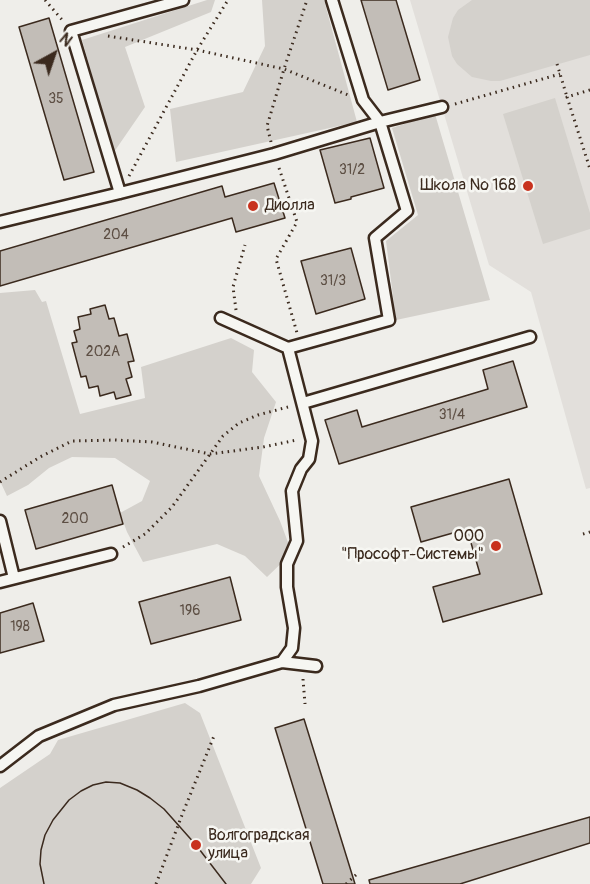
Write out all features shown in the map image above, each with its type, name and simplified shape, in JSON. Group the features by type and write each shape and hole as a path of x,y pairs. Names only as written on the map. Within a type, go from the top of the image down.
{"lane":[{"path":"120,193 71,31 183,0"},
{"path":"221,318 288,348 389,320 375,238 407,211 380,122 363,100 332,0"},
{"path":"0,222 274,154 380,122 442,107"},
{"path":"303,403 530,337"},
{"path":"282,662 292,648 294,628 287,587 287,564 297,541 292,491 301,468 309,459 312,441 288,348"},
{"path":"0,521 14,578"},
{"path":"0,582 111,554"},
{"path":"0,766 39,736 114,705 199,686 282,662 316,666"}],"path":[{"path":"45,0 71,31"},
{"path":"120,193 197,50 228,0"},
{"path":"300,345 276,259 297,222 267,126 307,0"},
{"path":"106,36 197,50 284,69 363,100"},
{"path":"557,64 590,169"},
{"path":"442,107 560,74"},
{"path":"567,97 590,90"},
{"path":"238,326 233,288 245,245"},
{"path":"111,554 145,534 172,507 223,436 238,423 303,403"},
{"path":"0,482 40,457 72,441 152,442 210,454 263,447 311,437"},
{"path":"583,534 590,532"},
{"path":"305,704 302,671 316,666"},
{"path":"156,884 214,736"},
{"path":"346,884 357,874"}],"shaded area":[{"path":"207,0 215,0 211,12 125,47 145,107 114,152 82,40"},
{"path":"262,0 324,0 357,122 176,162 170,109 243,92 265,46"},
{"name":"Школа № 168","path":"410,0 590,0 590,488 586,489 531,292 489,265"},
{"path":"472,0 590,0 590,55 500,81 472,77 457,64 452,56 448,37 453,18 458,10"},
{"path":"555,98 590,213 590,229 543,244 503,114"},
{"path":"435,114 490,300 396,320 386,241 418,215 392,128"},
{"path":"35,290 42,302 46,301 80,414 145,398 141,367 231,338 254,350 252,372 276,402 264,438 259,476 292,553 267,577 245,556 217,544 143,562 120,513 142,501 150,481 115,458 72,457 49,468 28,485 7,496 0,481 0,293"},
{"path":"185,703 200,713 261,868 251,884 0,884 0,788 50,754 58,740"}],"building":[{"path":"361,0 396,0 420,80 388,90"},
{"path":"49,18 94,172 64,180 19,27"},
{"path":"370,138 384,188 335,203 320,150"},
{"path":"274,183 285,218 236,232 232,218 0,286 0,251 222,186 225,197"},
{"path":"351,248 365,299 316,314 301,261"},
{"path":"105,305 109,319 114,318 119,336 127,334 134,361 128,362 132,377 126,379 131,395 116,399 114,392 100,396 98,386 89,388 86,376 81,377 72,343 77,342 74,331 80,329 78,317 91,314 90,309"},
{"path":"513,361 527,407 339,464 325,420 357,410 362,427 488,389 483,370"},
{"path":"509,479 542,594 443,622 433,587 480,574 467,529 421,542 411,507"},
{"path":"112,485 123,524 36,549 25,510"},
{"path":"230,577 241,620 151,644 139,602"},
{"path":"33,603 44,641 0,653 0,613"},
{"path":"304,719 355,884 323,884 275,728"},
{"path":"590,817 590,843 460,884 370,884 369,880"}],"tram line":[{"path":"44,884 40,864 41,850 45,835 53,820 69,800 81,791 106,782 120,783 137,790 164,809 226,884"}],"place":[{"name":"Школа № 168","path":"528,186"},
{"name":"Диолла","path":"253,206"},
{"name":"ООО \"Прософт-Системы\"","path":"496,546"},
{"name":"Волгоградская улица","path":"196,845"}]}
